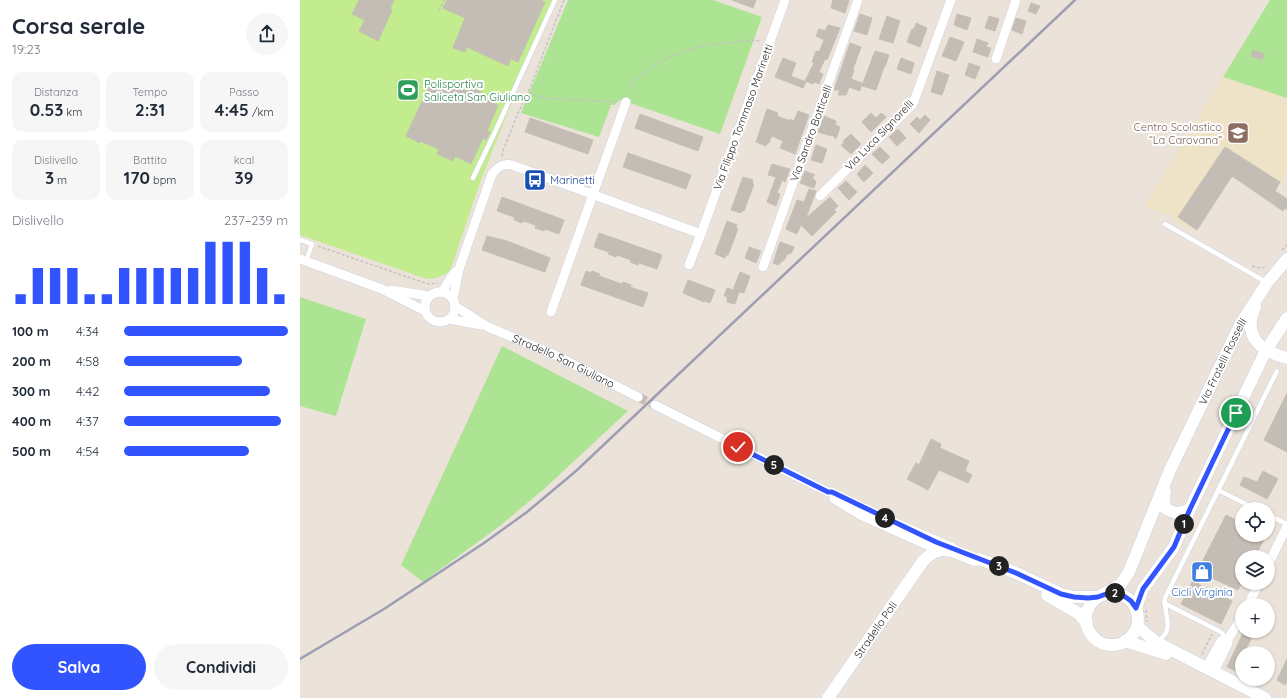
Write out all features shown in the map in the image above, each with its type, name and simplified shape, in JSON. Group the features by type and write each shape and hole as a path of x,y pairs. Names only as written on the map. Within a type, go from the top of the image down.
{"street":[{"name":"Via Filippo Tommaso Marinetti","path":"689,265 785,0"},
{"name":"Via Sandro Botticelli","path":"763,267 858,0"},
{"name":"Via Luca Signorelli","path":"820,196 913,104 951,0"},
{"path":"996,59 1016,0"},
{"path":"551,312 626,102"},
{"path":"303,260 382,289 425,311 429,317 435,321 442,322 449,319 453,313 459,269 492,174 496,169 506,164 701,234"},
{"name":"Via Fratelli Rosselli","path":"1100,596 1121,584 1129,572 1170,470 1240,324 1284,255"},
{"path":"442,292 453,274 459,269"},
{"path":"1267,283 1251,316 1250,330 1254,340 1266,350 1285,356"},
{"path":"382,289 429,296"},
{"path":"425,311 425,303 429,296 437,292 442,292 449,295 454,303"},
{"name":"Stradello San Giuliano","path":"454,303 488,327"},
{"path":"1136,608 1143,589 1174,547 1190,509 1266,350 1287,318"},
{"name":"Stradello San Giuliano","path":"449,319 488,327 562,358 638,397"},
{"path":"1279,329 1278,337 1280,347 1285,356"},
{"path":"1236,413 1242,412 1264,367 1285,356"},
{"path":"656,405 828,492 832,492 936,542 1016,573 1061,594 1074,597 1100,596 1115,593 1122,595 1131,601 1136,608 1138,621 1131,637 1116,645 1103,643 1092,635 1087,623 1086,619 1088,608 1091,603 1100,596"},
{"name":"Via Fratelli Rosselli","path":"1170,470 1164,496 1165,508 1177,513 1190,509"},
{"path":"828,492 830,496 860,515 899,534 1012,578 1031,587 1078,613 1087,623"},
{"path":"875,513 878,519 898,529 899,534"},
{"path":"1275,550 1287,525"},
{"path":"916,541 920,547 923,561"},
{"path":"938,550 944,549 974,560 979,559"},
{"name":"Stradello Poli","path":"828,698 923,561 938,550"},
{"path":"1137,626 1156,642 1194,663 1266,698"},
{"path":"1210,670 1228,643 1224,641 1235,626"},
{"path":"1125,641 1194,663"}],"lane":[{"path":"473,178 555,0"},
{"path":"1165,224 1267,283"},
{"path":"300,240 312,244 303,260"},
{"path":"1156,642 1164,637 1169,625 1164,604 1166,594 1277,371"},
{"path":"1218,490 1242,502"},
{"path":"1275,519 1287,525"},
{"path":"1164,604 1219,631 1223,634 1224,641"}],"path":[{"path":"439,11 444,0"},
{"path":"502,166 503,151 518,113 528,93 564,0"},
{"path":"528,93 542,98 626,102 628,92 639,77 656,64 672,57 700,47 754,40 770,42"},
{"path":"1284,255 1287,244"},
{"path":"1248,264 1257,268 1269,266"},
{"path":"1254,276 1257,268"},
{"path":"1210,639 1224,641"}],"shaded area":[{"name":"Centro Scolastico “La Carovana”","path":"1223,77 1287,98 1287,174 1275,191 1287,199 1287,210 1285,209 1283,211 1232,176 1196,232 1177,222 1169,215 1162,214 1145,205"}],"green space":[{"name":"Polisportiva Saliceta San Giuliano","path":"300,0 552,0 481,180 450,271 445,274 436,278 427,279 300,235"},
{"path":"568,0 713,0 762,17 720,134 621,100 615,105 611,105 599,137 521,113"},
{"path":"1270,0 1287,0 1287,98 1223,77"},
{"path":"300,297 366,319 336,416 300,406"},
{"path":"502,346 628,411 544,489 501,525 423,582 401,565"}],"building":[{"path":"359,0 394,0 390,9 392,10 378,41 359,31 365,20 352,14"},
{"path":"447,0 541,0 545,2 518,62 511,59 508,66 467,47 465,52 453,48 465,18 443,8"},
{"path":"732,0 756,0 753,8"},
{"path":"833,0 849,0 845,13 831,8"},
{"path":"1031,3 1040,6 1036,14 1028,11"},
{"path":"860,14 872,18 867,35 854,31"},
{"path":"957,14 971,18 967,30 954,25"},
{"path":"887,16 900,21 893,43 879,39"},
{"path":"989,16 999,19 995,31 985,28"},
{"path":"1016,18 1026,21 1022,34 1012,30"},
{"path":"916,23 927,28 920,47 907,42"},
{"path":"828,25 840,28 827,60 825,59 819,72 823,74 819,84 815,82 813,84 805,81 814,63 812,62 816,51 819,52 824,40 816,36 819,29 825,31"},
{"path":"950,37 964,42 956,61 942,56"},
{"path":"977,39 988,43 986,47 991,48 988,57 973,52"},
{"path":"850,43 861,47 851,79 862,83 860,91 849,87 846,95 838,95 840,90 834,90"},
{"path":"1253,50 1264,54 1262,60 1251,56"},
{"path":"875,51 889,55 876,90 862,86"},
{"path":"783,58 796,63 791,76 806,82 803,88 775,77"},
{"path":"901,58 914,63 911,74 897,69"},
{"path":"969,63 980,67 975,79 965,75"},
{"path":"937,71 949,75 942,95 931,92"},
{"path":"435,82 449,83 466,91 468,86 483,93 482,98 498,105 487,131 490,132 486,140 483,138 471,164 455,156 453,161 437,154 439,149 420,141 420,143 406,136 430,84 433,85"},
{"path":"767,109 778,113 777,116 790,121 790,119 794,121 798,111 809,115 795,154 780,148 783,141 772,136 766,146 756,142"},
{"path":"871,113 876,118 881,113 886,117 871,132 862,122"},
{"path":"640,114 703,137 698,151 635,128"},
{"path":"925,115 930,120 919,133 910,124 917,117 920,120"},
{"path":"824,116 836,121 835,125 840,127 836,139 832,135 818,132"},
{"path":"530,118 593,140 588,154 525,132"},
{"path":"898,129 906,138 897,146 889,137"},
{"path":"851,134 861,144 851,154 841,145 845,142 843,141"},
{"path":"816,145 827,149 822,163 811,160"},
{"path":"880,147 890,157 882,164 872,154"},
{"path":"1225,147 1280,182 1275,191 1287,199 1287,210 1285,208 1283,211 1232,176 1197,230 1178,217"},
{"path":"628,153 691,175 686,189 623,167"},
{"path":"772,164 790,169 785,182 782,180 777,193 780,194 776,206 767,202 776,177 768,175"},
{"path":"865,165 873,173 864,182 857,174"},
{"path":"805,171 815,175 812,177 816,182 814,188 800,183"},
{"path":"743,177 753,180 752,184 754,184 744,211 743,210 741,213 731,210"},
{"path":"846,181 857,192 849,200 838,188"},
{"path":"809,189 816,191 806,218 830,197 838,206 834,210 836,212 812,236 801,225 797,234 786,229 797,200 804,202"},
{"path":"502,197 564,220 559,234 545,229 544,231 535,228 536,225 523,221 522,223 514,220 514,217 497,211"},
{"path":"727,221 737,225 736,228 738,229 728,255 726,255 725,258 715,254"},
{"path":"599,233 662,255 657,269 639,263 638,265 630,262 631,260 617,255 616,257 608,254 609,252 594,247"},
{"path":"487,236 507,241 550,258 545,272 482,250"},
{"path":"780,242 794,247 792,252 787,254 785,259 778,265 773,263"},
{"path":"749,247 761,251 756,263 745,258"},
{"path":"586,271 591,273 592,271 600,274 599,276 622,284 623,282 631,285 630,287 648,293 643,307 581,285"},
{"path":"740,272 750,276 744,293 739,292 735,304 727,302 727,297 724,296 727,288 733,290"},
{"path":"688,280 715,290 710,303 683,293"},
{"path":"1287,393 1287,452 1264,440"},
{"path":"931,439 941,444 940,448 969,461 965,471 972,475 968,483 939,470 928,490 907,479 916,463 919,465"},
{"path":"1263,471 1278,479 1267,499 1240,485 1244,477 1257,482"},
{"path":"1226,515 1235,520 1235,542 1262,542 1258,550 1235,550 1235,589 1203,574 1198,584 1232,601 1221,624 1181,604"},
{"path":"1241,638 1252,638 1248,646 1237,646"},
{"path":"1235,650 1235,671 1227,667"},
{"path":"1287,659 1287,681 1285,685 1277,680"}],"tunnel":[{"path":"638,397 655,405"}],"railway":[{"path":"300,659 384,609 484,543 527,512 576,471 1075,0"}],"place":[{"name":"Polisportiva Saliceta San Giuliano","path":"408,90"},
{"name":"Centro Scolastico “La Carovana”","path":"1238,133"},
{"name":"Marinetti","path":"535,180"},
{"name":"Cicli Virginia","path":"1202,572"}],"route":[{"path":"738,447 828,492 832,492 936,542 1016,573 1061,594 1088,598 1115,593 1124,596 1131,601 1136,608 1143,589 1174,547 1190,509 1236,413"}]}
